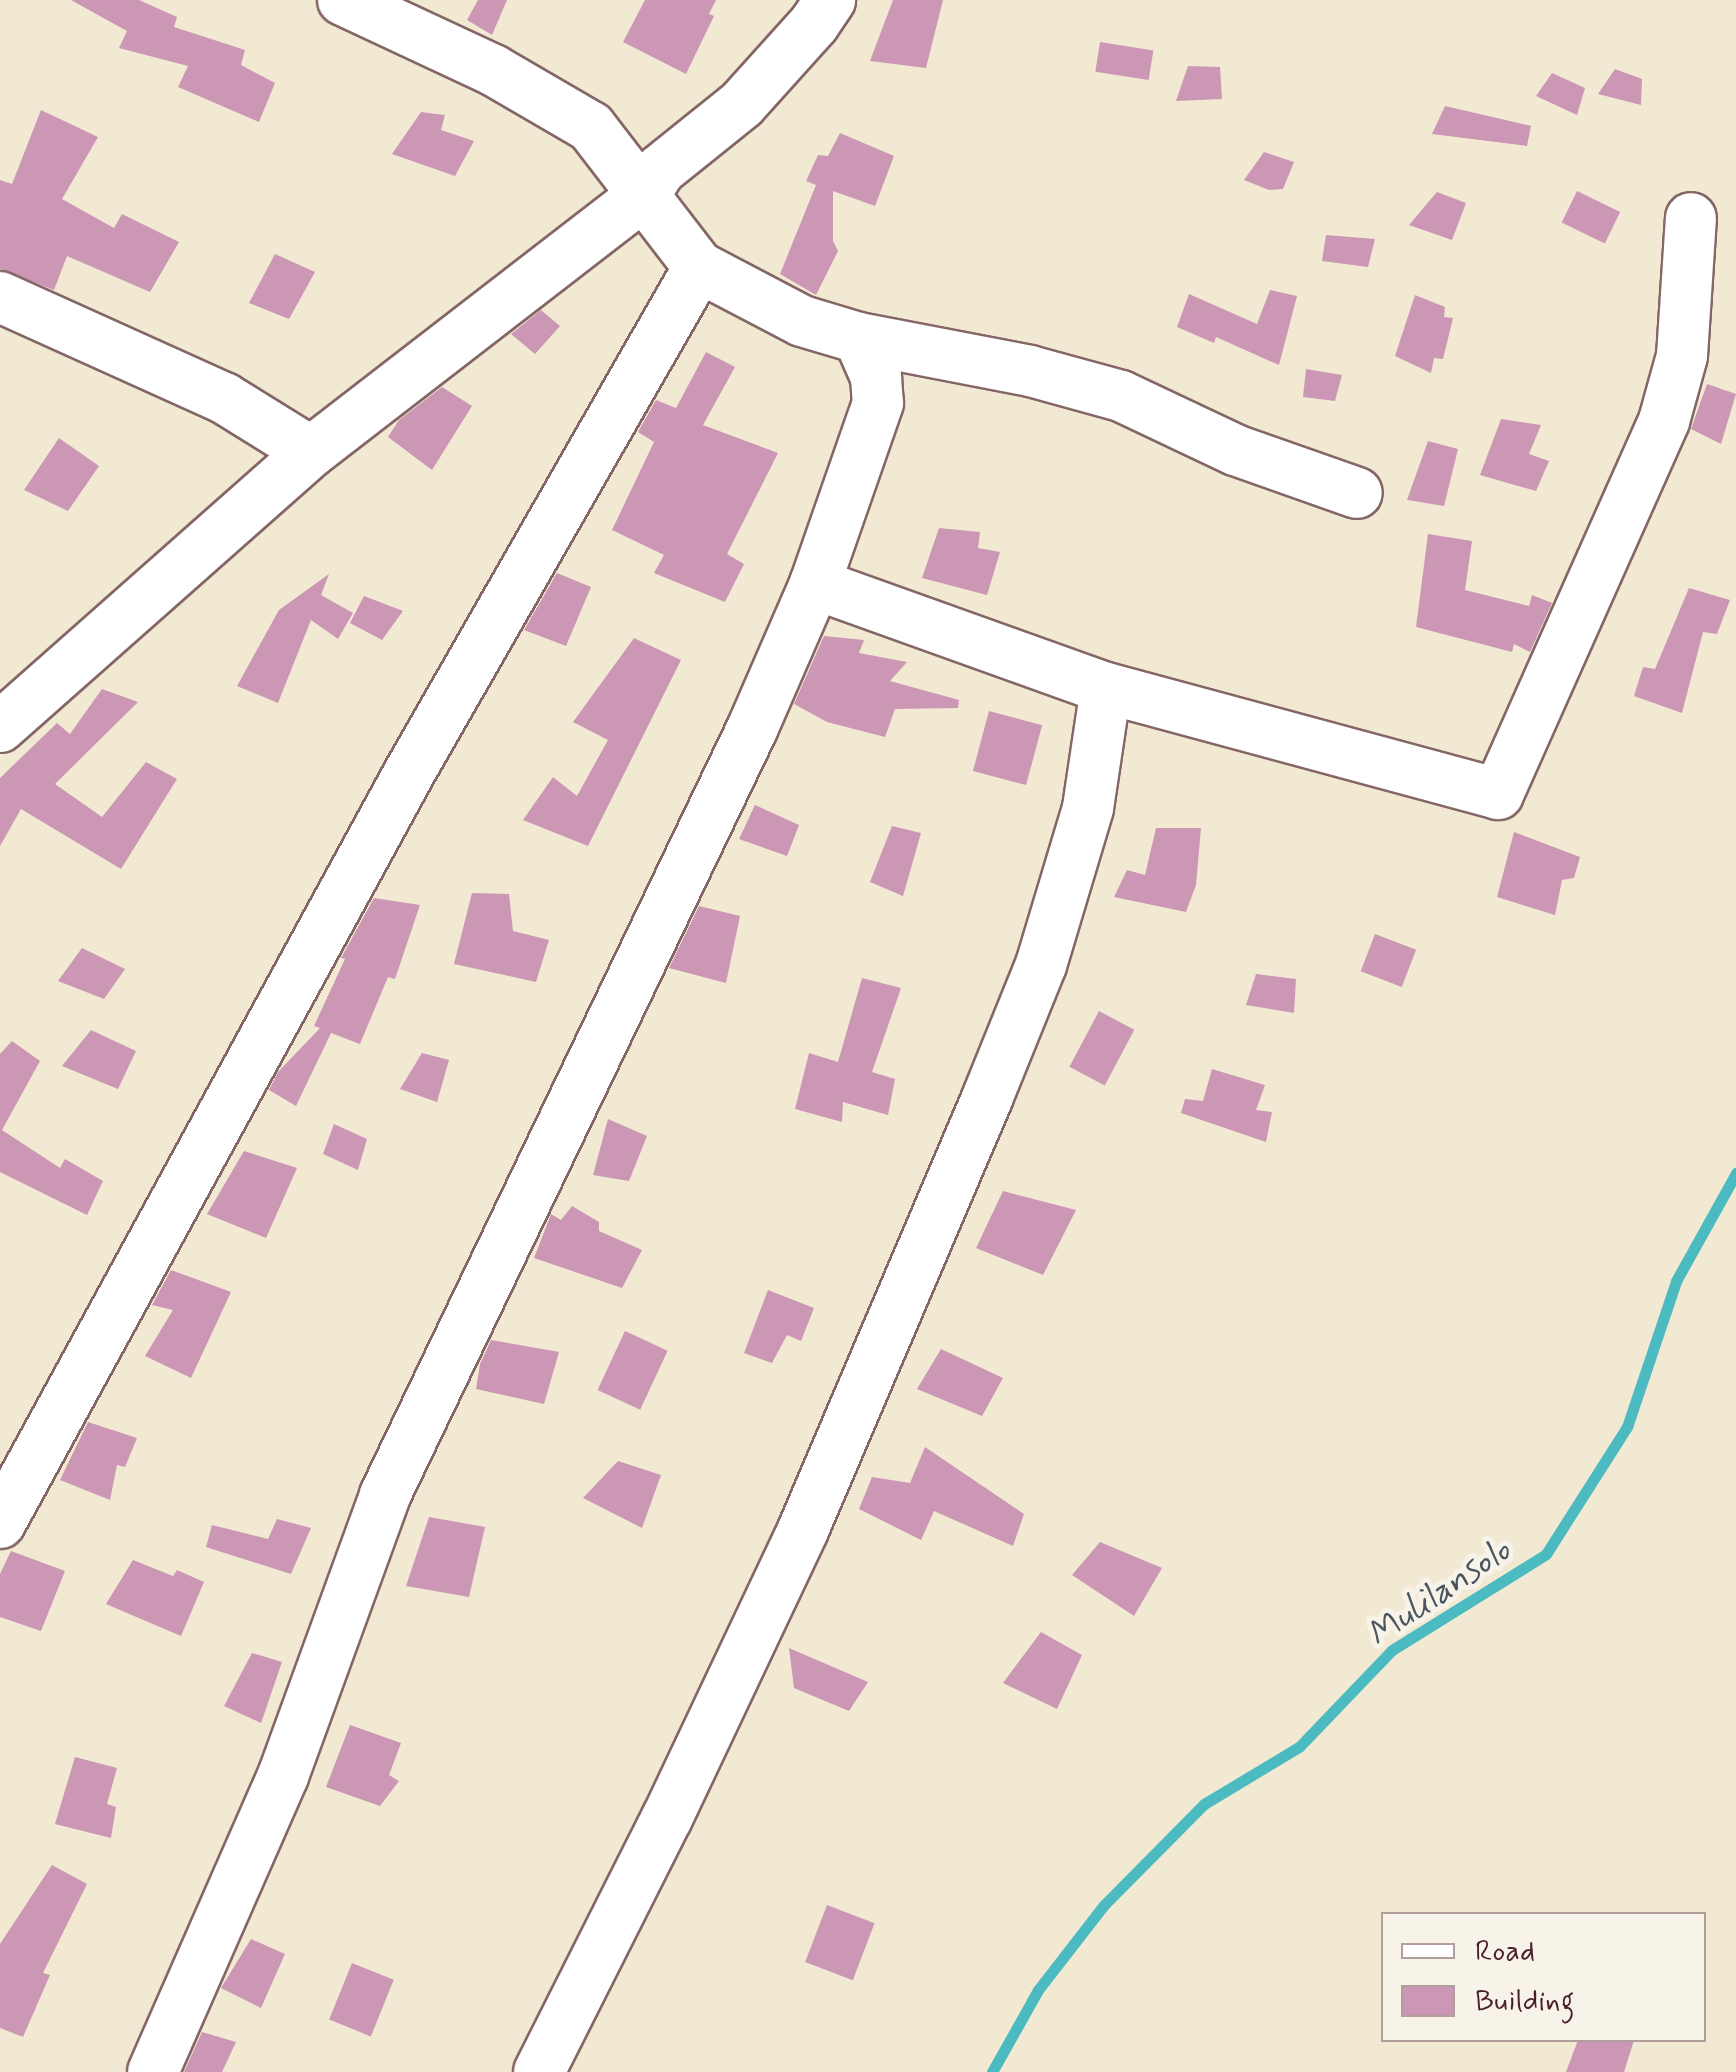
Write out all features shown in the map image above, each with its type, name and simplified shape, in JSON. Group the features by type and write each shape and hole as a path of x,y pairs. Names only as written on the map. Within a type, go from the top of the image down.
{"street":[{"path":"343,0 494,70 591,126 645,194 666,230 699,267 802,322 858,338 1030,371 1121,396 1235,450 1358,493"},
{"path":"0,727 311,452 645,194 660,170 742,104 814,24 830,0"},
{"path":"815,584 1106,688 1498,794 1664,421 1682,356 1691,218"},
{"path":"0,1523 409,773 699,267"},
{"path":"0,298 224,398 311,452"},
{"path":"152,2072 283,1776 385,1496 752,729 815,584 878,403 870,360 858,338"},
{"path":"539,2072 667,1818 802,1530 988,1096 1041,965 1088,808 1106,688"}],"building":[{"path":"71,0 139,0 177,17 174,27 245,50 241,65 275,83 259,122 178,87 188,66 119,48 127,31"},
{"path":"478,0 507,0 492,35 467,20"},
{"path":"645,0 716,0 709,14 714,16 686,74 623,42"},
{"path":"893,0 943,0 926,68 870,61"},
{"path":"1100,42 1153,50 1149,80 1095,72"},
{"path":"1188,66 1220,67 1222,99 1176,101"},
{"path":"1615,69 1642,79 1641,105 1598,94"},
{"path":"1552,73 1585,88 1577,115 1536,96"},
{"path":"1445,106 1531,126 1527,146 1432,134"},
{"path":"41,110 98,137 62,199 114,228 122,214 179,242 150,292 67,256 54,290 0,269 0,180 12,184"},
{"path":"421,112 445,115 441,130 474,141 455,176 392,154"},
{"path":"840,133 894,156 875,206 833,191 833,241 838,251 816,295 780,274 816,185 806,181 818,155 828,156"},
{"path":"1264,152 1294,162 1283,189 1269,190 1244,180"},
{"path":"1577,191 1620,212 1605,243 1562,222"},
{"path":"1437,192 1466,203 1452,240 1409,225"},
{"path":"1326,235 1375,239 1368,267 1322,261"},
{"path":"275,254 315,272 289,319 249,303"},
{"path":"1270,290 1297,296 1279,365 1216,337 1214,343 1177,327 1189,294 1257,324"},
{"path":"1415,295 1445,307 1444,317 1453,318 1443,359 1434,358 1431,373 1395,356"},
{"path":"541,310 560,326 535,354 511,334"},
{"path":"706,352 735,367 703,425 778,453 727,554 744,564 725,602 654,573 664,555 612,530 654,442 638,432 656,400 676,408"},
{"path":"1306,369 1342,375 1335,401 1303,397"},
{"path":"1707,384 1736,394 1721,444 1691,429"},
{"path":"442,387 472,406 432,470 388,437 399,420"},
{"path":"1501,419 1541,425 1529,454 1549,461 1536,491 1480,475"},
{"path":"59,438 99,466 68,511 24,490"},
{"path":"1428,441 1458,449 1444,506 1407,500"},
{"path":"939,528 980,532 978,548 1000,552 987,595 922,578"},
{"path":"1428,534 1472,541 1465,590 1529,606 1532,595 1552,603 1530,652 1514,644 1512,652 1416,627"},
{"path":"557,573 591,587 566,646 524,630"},
{"path":"329,574 321,595 353,613 338,639 311,620 278,703 237,686 279,610"},
{"path":"1689,588 1730,600 1717,634 1703,632 1682,713 1634,696 1643,667 1655,669"},
{"path":"364,596 403,611 382,640 350,623"},
{"path":"824,636 864,640 859,653 907,662 890,681 959,700 958,708 895,709 885,737 827,722 794,704"},
{"path":"634,638 681,660 588,846 523,820 553,777 577,796 608,740 573,722"},
{"path":"102,689 138,702 55,784 102,817 146,762 177,779 121,869 21,809 0,846 0,778 57,723 70,734"},
{"path":"989,711 1042,725 1026,785 973,771"},
{"path":"755,805 799,825 787,856 739,839"},
{"path":"892,826 921,833 903,896 870,882"},
{"path":"1156,828 1201,828 1196,885 1186,912 1114,897 1127,870 1145,875"},
{"path":"1514,832 1580,857 1574,878 1562,880 1555,915 1497,897"},
{"path":"472,893 509,894 513,931 549,940 536,982 454,964"},
{"path":"374,898 420,905 395,979 388,977 360,1044 331,1033 296,1106 269,1090 278,1072 320,1028 314,1026 345,959 341,958"},
{"path":"699,906 740,916 726,983 669,968"},
{"path":"1375,934 1416,950 1402,987 1361,971"},
{"path":"82,948 125,969 104,999 58,981"},
{"path":"1256,974 1296,979 1294,1013 1246,1005"},
{"path":"862,978 901,988 872,1072 895,1079 888,1115 843,1102 842,1122 795,1109 809,1053 838,1062"},
{"path":"1099,1011 1134,1030 1105,1085 1069,1067"},
{"path":"91,1030 136,1051 118,1089 62,1066"},
{"path":"12,1041 40,1061 2,1130 60,1168 65,1159 103,1181 87,1215 0,1172 0,1054"},
{"path":"422,1053 449,1060 437,1102 400,1089"},
{"path":"1212,1069 1265,1085 1256,1110 1272,1112 1266,1142 1181,1113 1185,1099 1203,1101"},
{"path":"608,1119 647,1136 629,1181 593,1175"},
{"path":"334,1124 367,1139 358,1170 323,1154"},
{"path":"244,1151 297,1168 266,1238 207,1214"},
{"path":"1003,1191 1076,1210 1043,1275 976,1248"},
{"path":"572,1206 599,1222 599,1231 642,1250 622,1288 534,1258 551,1214 561,1220"},
{"path":"171,1270 231,1292 191,1378 145,1356 173,1310 152,1305"},
{"path":"768,1290 814,1308 801,1341 787,1335 772,1363 744,1353"},
{"path":"625,1331 668,1351 640,1410 598,1390"},
{"path":"491,1340 559,1352 544,1404 476,1389 480,1364"},
{"path":"941,1349 1003,1378 982,1416 917,1389"},
{"path":"88,1422 137,1438 125,1467 117,1465 110,1500 60,1480"},
{"path":"925,1447 1024,1514 1013,1546 934,1511 921,1540 859,1509 872,1477 910,1483"},
{"path":"618,1461 661,1475 642,1528 583,1498"},
{"path":"429,1517 485,1527 469,1597 406,1586"},
{"path":"277,1519 311,1528 291,1574 206,1547 212,1525 268,1539"},
{"path":"1100,1542 1162,1568 1134,1616 1072,1575"},
{"path":"11,1551 65,1571 41,1631 0,1617 0,1574"},
{"path":"133,1560 173,1576 177,1570 204,1582 181,1636 106,1604"},
{"path":"1041,1632 1082,1655 1057,1709 1003,1683"},
{"path":"789,1648 868,1682 849,1711 794,1688"},
{"path":"252,1653 282,1662 261,1723 224,1706"},
{"path":"350,1725 401,1743 389,1775 399,1781 380,1806 326,1787"},
{"path":"75,1757 117,1768 107,1804 116,1807 111,1838 55,1824"},
{"path":"52,1865 87,1884 43,1973 50,1975 23,2037 0,2028 0,1944"},
{"path":"827,1905 875,1923 853,1980 805,1962"},
{"path":"251,1939 285,1954 261,2008 221,1988"},
{"path":"352,1963 394,1980 371,2036 329,2020"},
{"path":"202,2032 236,2042 222,2072 184,2072"},
{"path":"1577,2042 1633,2042 1624,2072 1566,2072"}],"waterway":[{"name":"Mulilansolo","path":"992,2072 1038,1990 1104,1905 1204,1804 1299,1747 1392,1650 1546,1554 1627,1427 1676,1281 1736,1173"}]}
